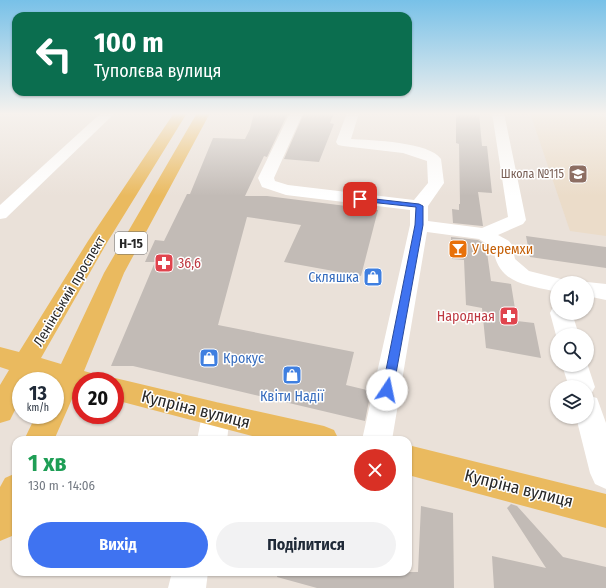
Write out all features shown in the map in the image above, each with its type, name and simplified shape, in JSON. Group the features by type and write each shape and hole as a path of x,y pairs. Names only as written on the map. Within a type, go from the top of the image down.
{"main road":[{"name":"Ленінський проспект","path":"0,411 12,360 98,241 164,140"},
{"name":"Ленінський проспект","path":"79,372 114,273 189,140"},
{"path":"12,360 72,378"},
{"name":"Ленінський проспект","path":"64,395 72,384"},
{"name":"Купріна вулиця","path":"124,393 214,428 287,436"},
{"path":"41,436 47,424"},
{"name":"Купріна вулиця","path":"412,461 606,510"},
{"path":"0,524 12,498"}],"street":[{"path":"0,214 80,140"},
{"path":"284,140 266,178 268,184 286,190 419,206"},
{"path":"345,140 344,142 414,150 426,153 434,158 436,183 419,206 419,225 378,436"},
{"path":"484,234 516,220 502,140"},
{"path":"419,225 484,234 502,245 505,261 522,277 550,287"},
{"path":"594,290 606,292"},
{"path":"592,424 606,473"},
{"path":"187,588 189,576"}],"shaded area":[{"name":"Школа №115","path":"539,140 606,140 606,236 570,231"}],"building":[{"path":"212,140 275,140 267,157 264,156 245,196 267,196 378,210 361,276 284,262 301,225 247,217 218,325 354,352 346,385 371,391 365,421 133,366 111,366 155,262 145,262 155,240 164,241 187,194 190,194"},
{"path":"292,140 328,140 319,162 284,159"},
{"path":"456,140 481,140 482,146 487,146 492,193 478,192 483,226 453,223 452,209 459,210 460,204 459,144 456,143"},
{"path":"526,236 606,247 606,268 530,257"},
{"path":"451,237 478,240 486,245 491,281 511,284 517,321 534,323 541,358 486,348 482,308 466,305 464,260 452,259"},
{"path":"511,504 517,506 563,557 606,567 606,588 494,588 492,556 546,568 507,508"},
{"path":"421,506 453,513 454,588 317,588 277,577 412,576 412,572 418,572"}],"place":[{"name":"Школа №115","path":"578,174"},
{"name":"У Черемхи","path":"458,249"},
{"name":"36,6","path":"164,263"},
{"name":"Скляшка","path":"373,277"},
{"name":"Народная","path":"509,316"},
{"name":"Крокус","path":"209,358"},
{"name":"Квіти Надії","path":"292,375"}],"route":[{"path":"360,199 419,206 419,225 387,390"}]}
